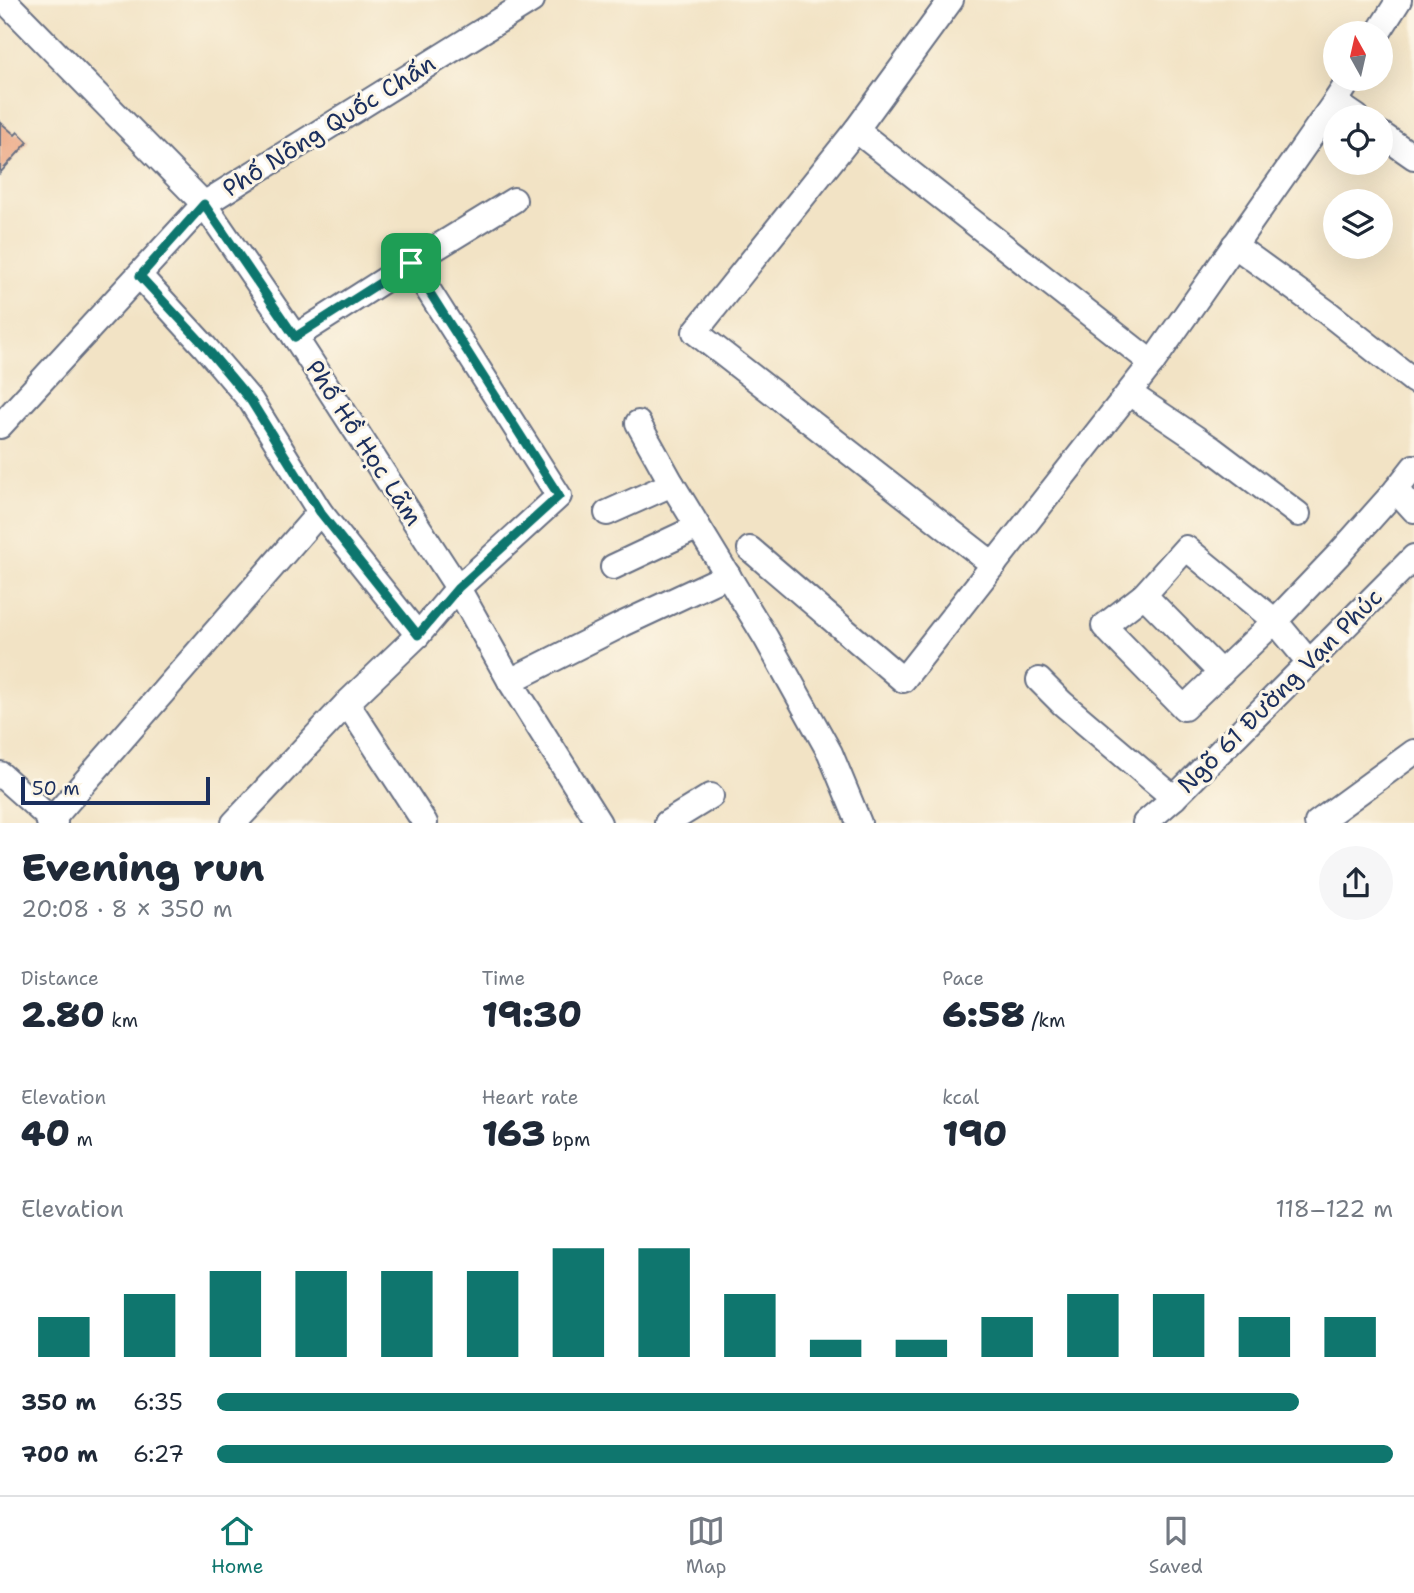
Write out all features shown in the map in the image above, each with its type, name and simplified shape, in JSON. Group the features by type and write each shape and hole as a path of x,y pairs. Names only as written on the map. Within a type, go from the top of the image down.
{"street":[{"name":"Phố Hồ Học Lãm","path":"4,0 204,204 295,337 458,588 510,681 598,823"},
{"name":"Phố Nông Quốc Chấn","path":"0,426 204,204 532,0"},
{"path":"951,0 856,130 695,332 994,565"},
{"path":"1386,21 1399,0"},
{"path":"750,549 903,680 1152,363 1342,91"},
{"path":"1335,102 1339,105"},
{"path":"856,130 1152,363"},
{"path":"1393,142 1414,157"},
{"path":"295,337 514,200"},
{"path":"1234,245 1328,313 1414,381"},
{"path":"234,823 347,703 418,635 458,588 559,496 411,263"},
{"path":"140,276 205,346 251,401 320,512 418,635"},
{"path":"1129,393 1212,449 1298,514"},
{"path":"638,423 766,638 830,753 859,823"},
{"path":"1310,662 1275,621 1186,548 1144,595 1104,626 1184,708 1275,621 1339,554 1414,467"},
{"path":"607,513 672,484"},
{"path":"1396,490 1414,510"},
{"path":"0,774 52,822 320,512"},
{"path":"613,567 698,527"},
{"name":"Ngõ 61 Đường Vạn Phúc","path":"1145,823 1174,798 1414,557"},
{"path":"510,681 727,575"},
{"path":"1144,595 1221,673"},
{"path":"1039,680 1174,798"},
{"path":"347,703 425,823"},
{"path":"1317,823 1414,752"},
{"path":"667,823 711,796"}],"building":[{"path":"0,122 15,135 18,132 28,142 0,173"}],"route":[{"path":"204,204 295,337 411,263 559,496 458,588 418,635 320,512 251,401 205,346 140,276 204,204"}]}
